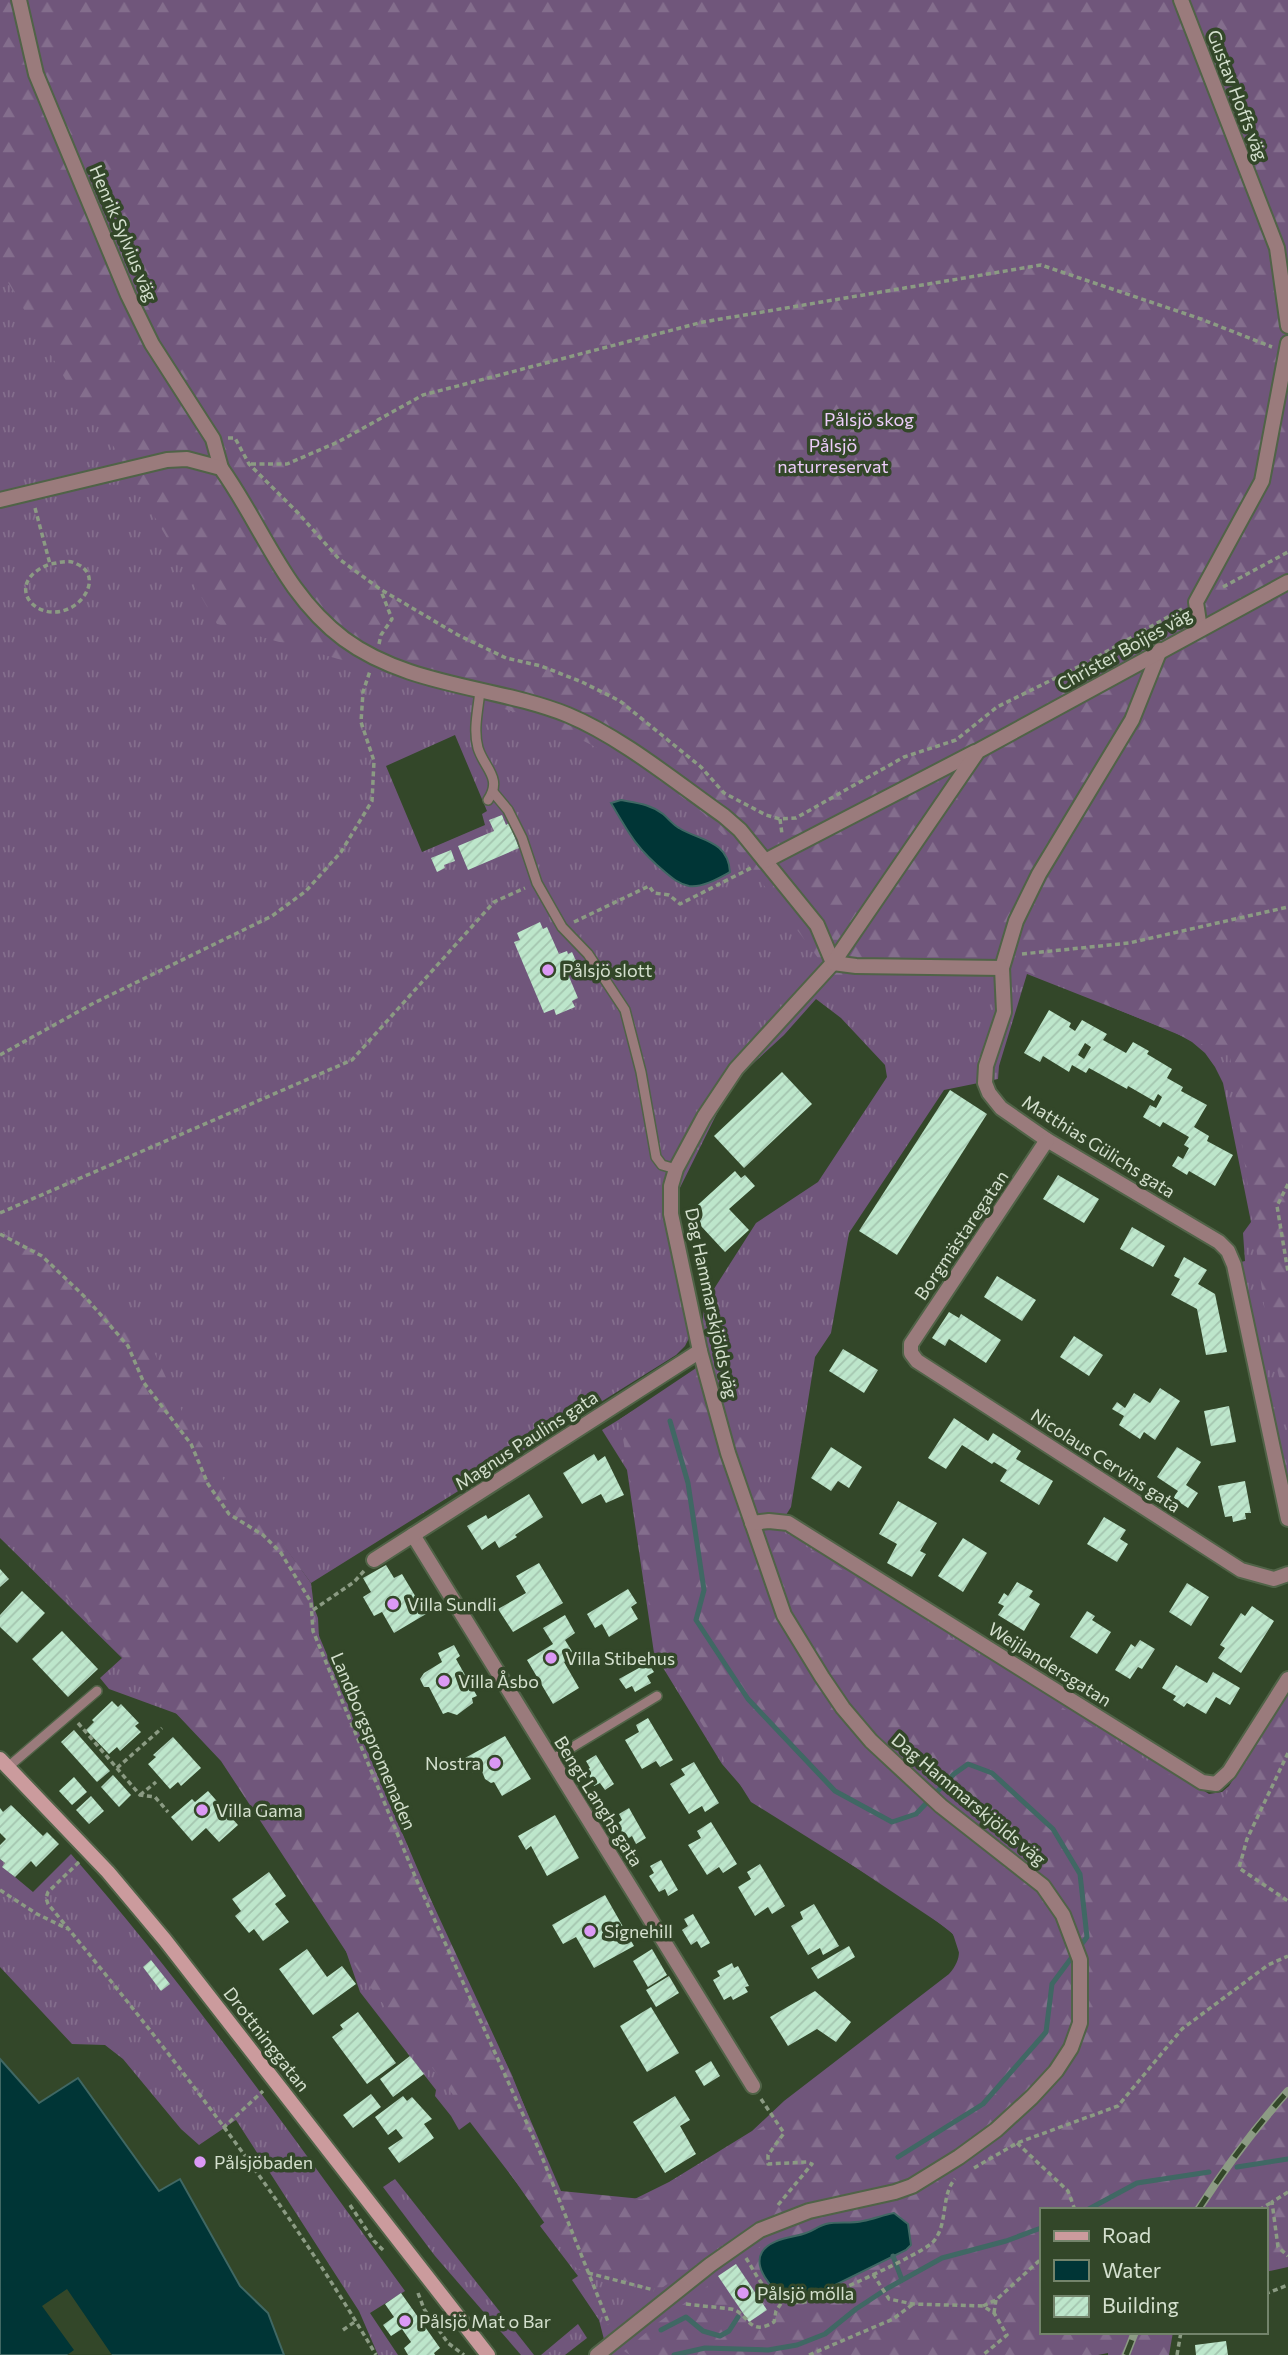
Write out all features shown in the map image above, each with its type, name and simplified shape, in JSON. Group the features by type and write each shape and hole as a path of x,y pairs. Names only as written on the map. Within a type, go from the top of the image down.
{"street":[{"name":"Henrik Sylvius väg","path":"19,0 36,74 128,295 152,344 213,439 221,468"},
{"name":"Gustav Hoffs väg","path":"1181,0 1278,248 1288,326"},
{"path":"1200,629 1196,603 1262,481 1287,347"},
{"path":"0,500 167,460 187,459 221,468 291,585 313,611 345,639 383,662 570,716 618,743 724,816 740,830 817,925 833,963 856,966 1003,962"},
{"name":"Christer Boijes väg","path":"765,861 978,751 1288,582"},
{"name":"Matthias Gülichs gata","path":"1160,650 1132,720 1039,874 1016,921 1003,962 1004,1012 986,1066 985,1083 1001,1108 1047,1140 1219,1242 1228,1251 1234,1265 1288,1519"},
{"name":"Christer Boijes väg","path":"833,963 978,751"},
{"name":"Dag Hammarskjölds väg","path":"597,2355 738,2244 770,2225 809,2211 912,2186 959,2157 996,2130 1056,2071 1071,2048 1080,2023 1080,1960 1063,1915 1043,1886 914,1783 871,1741 843,1708 784,1615 728,1452 700,1351 671,1214 671,1186 676,1169 704,1117 736,1069 833,963"},
{"name":"Borgmästaregatan","path":"911,1353 911,1344 1047,1140"},
{"name":"Magnus Paulins gata","path":"374,1560 700,1351"},
{"name":"Nicolaus Cervins gata","path":"911,1353 917,1361 1241,1570 1274,1579 1288,1574"},
{"name":"Weijlandersgatan","path":"751,1523 788,1523 1202,1782 1216,1784 1229,1772 1288,1679"},
{"name":"Bengt Langhs gata","path":"413,1535 753,2086"},
{"name":"Drottninggatan","path":"4,1763 108,1872 165,1940 488,2355"}],"lane":[{"path":"480,691 475,727 479,750 494,781 491,796 508,810 522,838 537,883 562,927 588,954 625,1010 641,1073 656,1157 662,1165 676,1169"},
{"path":"4,1763 97,1691"},
{"path":"551,1760 657,1696"}],"path":[{"path":"1287,347 1041,265 703,322 424,395 338,442 287,464 248,464 299,514 339,559 380,589 458,635 506,659 541,666 620,701 701,768 724,793 766,815 780,819 796,818 904,757 956,740 997,707 1088,662 1288,552"},
{"path":"31,492 50,564"},
{"path":"67,561 86,570 89,591 70,608 55,612 41,610 32,604 26,594 25,584 30,575 50,564 67,561"},
{"path":"0,1055 92,1004 272,916 306,891 341,852 372,801 374,761 361,722 363,692 381,635 392,619 380,589"},
{"path":"562,927 649,886 654,893 669,895 680,904 765,861"},
{"path":"0,1213 352,1060 494,902 537,883"},
{"path":"1003,962 1129,943 1288,907"},
{"path":"1288,1184 1278,1206 1288,1272"},
{"name":"Landborgspromenaden","path":"0,1234 41,1256 87,1299 128,1346 144,1383 191,1444 208,1484 229,1514 263,1535 281,1553 306,1594 313,1610 313,1631 417,1881 540,2152 615,2340"},
{"path":"313,1610 354,1582 374,1560"},
{"path":"70,1714 140,1795 155,1797 168,1812"},
{"path":"117,1768 162,1728"},
{"path":"1288,1753 1247,1839 1239,1868 1288,1901"},
{"path":"140,1795 156,1782"},
{"path":"81,1860 46,1898 48,1904 195,2088 289,2221 376,2355"},
{"path":"0,1890 37,1914 70,1930"},
{"path":"738,2244 767,2290 782,2301 810,2301 927,2247 933,2242 940,2227 949,2186 955,2179 1017,2143 1118,2106 1182,2029 1268,1965 1288,1956"},
{"path":"753,2086 784,2133 768,2155 768,2164 812,2164 774,2209"},
{"path":"223,2128 265,2090"},
{"path":"1017,2143 1068,2191 1074,2208"},
{"path":"1262,2208 1288,2192"},
{"path":"1272,2202 1278,2247 1288,2256"},
{"path":"873,2274 889,2299 913,2304 983,2306 996,2300 1040,2260"},
{"path":"588,2273 648,2288 678,2303 734,2309 749,2325 757,2327 774,2322 782,2301"},
{"path":"1267,2293 1288,2285"},
{"path":"994,2313 996,2300"},
{"path":"809,2355 893,2319 913,2304"},
{"path":"983,2306 994,2313 1007,2335 983,2355"},
{"path":"343,2330 356,2321"},
{"path":"1177,2355 1181,2334"}],"green space":[{"name":"Pålsjö naturreservat","path":"0,0 1288,0 1288,1497 1241,1262 1245,1261 1243,1233 1251,1222 1223,1083 1205,1053 1192,1042 1174,1032 1027,974 999,1066 998,1079 944,1090 849,1233 831,1333 815,1357 791,1507 786,1515 785,1529 1209,1794 1222,1792 1229,1786 1288,1692 1288,1973 1043,2208 1040,2208 1040,2355 608,2355 599,2320 572,2280 578,2276 540,2226 546,2221 470,2122 459,2130 435,2096 436,2090 360,1992 303,1826 213,1727 109,1689 100,1678 122,1658 0,1538","holes":["455,735 487,811 482,814 485,825 422,852 386,766","816,999 841,1018 885,1065 887,1077 818,1182 756,1223 705,1303 695,1373 602,1430 627,1470 654,1653 722,1764 742,1787 813,1839 948,1929 956,1939 959,1957 949,1974 784,2101 752,2131 669,2182 574,2229 511,2073 462,1973 319,1638 318,1618 305,1584 269,1526 311,1583 676,1355 690,1336 664,1220 732,1083 784,1035"]},
{"name":"Pålsjö skog","path":"0,0 1288,0 1288,1417 1266,1319 1230,1056 1013,966 997,976 833,978 739,852 703,813 659,780 551,724 446,690 217,624 114,447 77,399 0,269"},
{"path":"0,1231 63,1269 132,1320 147,1337 186,1420 243,1511 270,1526 311,1583 317,1631 419,1874 499,2047 561,2191 642,2199 797,2106 964,1968 953,1934 916,1905 751,1802 656,1651 620,1419 711,1358 778,1529 1219,1806 1288,1694 1288,2267 1267,2272 1267,2208 1040,2208 1040,2334 1173,2334 1169,2355 630,2355 624,2351 763,2245 754,2230 729,2240 659,2290 576,2268 474,2122 364,1979 221,1761 0,1527"},
{"path":"71,1854 116,1906 201,2014 405,2291 370,2313 398,2355 378,2355 359,2311 236,2120 199,2145 181,2129 123,2059 105,2045 72,2044 0,1967 0,1859 5,1863 3,1867 33,1892"},
{"path":"395,2179 534,2355 521,2355 435,2256 383,2187"},
{"path":"578,2324 587,2338 565,2355 541,2355"}],"water":[{"path":"621,800 653,808 677,827 719,847 728,861 730,872 699,886 682,884 640,848 611,803"},
{"path":"0,2059 39,2103 78,2078 159,2191 180,2179 240,2286 268,2313 284,2355 0,2355"},
{"path":"894,2213 908,2224 911,2245 906,2250 812,2296 788,2298 774,2288 762,2271 762,2252 776,2241 809,2232 826,2224 858,2222"}],"pier":[{"path":"67,2289 112,2355 67,2355 74,2350 42,2306"}],"building":[{"path":"502,815 506,825 509,823 519,848 468,870 458,846 494,831 489,820"},
{"path":"451,850 455,861 444,865 445,868 437,872 431,858"},
{"name":"Pålsjö slott","path":"540,922 543,929 547,927 559,954 572,952 578,965 567,972 578,998 572,1001 575,1007 556,1015 554,1009 544,1013 514,942 520,940 517,933"},
{"path":"1049,1010 1071,1023 1069,1027 1075,1031 1082,1020 1107,1034 1103,1040 1126,1053 1133,1042 1149,1051 1147,1054 1172,1069 1167,1078 1183,1087 1181,1091 1207,1105 1194,1127 1209,1136 1207,1141 1233,1155 1215,1186 1189,1171 1187,1175 1172,1166 1178,1156 1183,1159 1189,1148 1184,1145 1189,1137 1163,1122 1160,1127 1143,1117 1150,1105 1156,1108 1162,1097 1158,1094 1154,1101 1089,1068 1086,1073 1072,1065 1069,1072 1043,1056 1040,1062 1024,1053","holes":["1085,1043 1091,1047 1084,1059 1078,1055"]},
{"path":"782,1072 812,1104 744,1168 714,1136"},
{"path":"950,1090 987,1114 897,1255 859,1231"},
{"path":"735,1171 741,1178 745,1175 755,1186 729,1209 749,1230 725,1252 689,1213"},
{"path":"1058,1175 1099,1199 1084,1223 1043,1199"},
{"path":"1132,1227 1165,1246 1153,1267 1120,1249"},
{"path":"1184,1257 1207,1270 1198,1284 1215,1294 1227,1352 1206,1355 1197,1309 1171,1295 1180,1279 1174,1276"},
{"path":"997,1276 1036,1300 1022,1321 984,1297"},
{"path":"949,1312 959,1318 961,1314 1001,1340 986,1363 949,1339 945,1346 932,1338"},
{"path":"1074,1336 1103,1355 1089,1376 1060,1357"},
{"path":"843,1349 878,1370 864,1393 829,1371"},
{"path":"1160,1388 1180,1401 1155,1440 1144,1432 1140,1439 1119,1425 1124,1416 1112,1409 1117,1402 1125,1408 1134,1393 1150,1403"},
{"path":"1229,1406 1236,1442 1211,1446 1204,1411"},
{"path":"954,1418 988,1441 993,1433 1021,1451 1016,1459 1053,1481 1039,1505 1000,1481 1007,1470 962,1445 946,1469 928,1458"},
{"path":"831,1447 862,1467 849,1488 838,1481 831,1491 811,1478"},
{"path":"1177,1447 1201,1462 1186,1485 1198,1493 1188,1508 1173,1498 1178,1491 1157,1477"},
{"path":"594,1454 598,1461 605,1456 624,1495 606,1503 601,1494 582,1504 563,1473"},
{"path":"1245,1481 1251,1513 1245,1513 1246,1519 1233,1522 1232,1516 1225,1517 1218,1486"},
{"path":"529,1494 543,1517 499,1548 495,1541 482,1550 467,1526 486,1515 488,1519"},
{"path":"898,1501 937,1523 920,1551 926,1554 912,1577 887,1563 897,1544 879,1534"},
{"path":"1104,1517 1126,1530 1120,1539 1128,1544 1117,1562 1087,1544"},
{"path":"963,1538 987,1553 963,1592 938,1576"},
{"path":"539,1563 563,1603 513,1632 498,1609 526,1593 516,1576"},
{"name":"Villa Sundli","path":"386,1565 394,1578 402,1574 426,1614 394,1633 382,1612 374,1616 363,1597 371,1592 363,1578"},
{"path":"0,1569 9,1579 0,1587"},
{"path":"1017,1582 1033,1591 1029,1597 1040,1604 1024,1631 998,1615 1004,1606 998,1603 1004,1593 1008,1596"},
{"path":"1187,1583 1209,1597 1191,1626 1169,1612"},
{"path":"628,1589 637,1603 631,1607 638,1619 609,1637 602,1624 595,1628 587,1614"},
{"path":"22,1591 45,1613 17,1643 0,1627 0,1615"},
{"path":"1252,1606 1274,1621 1241,1673 1218,1658 1225,1648 1220,1645 1241,1613 1245,1616"},
{"path":"1087,1611 1095,1616 1092,1620 1111,1632 1097,1654 1070,1637"},
{"name":"Villa Stibehus","path":"565,1615 575,1633 565,1640 575,1656 564,1662 579,1688 553,1704 527,1660 553,1644 543,1628"},
{"path":"62,1631 98,1669 68,1697 32,1659"},
{"path":"1140,1640 1155,1649 1142,1669 1138,1667 1130,1679 1115,1670 1131,1644 1135,1647"},
{"name":"Villa Åsbo","path":"454,1645 460,1656 456,1659 477,1696 472,1698 473,1703 457,1715 448,1712 443,1714 429,1687 424,1687 420,1679 424,1673 442,1662 438,1653"},
{"path":"648,1663 654,1672 647,1676 651,1683 635,1692 632,1686 626,1689 619,1679"},
{"path":"1176,1665 1207,1683 1213,1672 1240,1688 1230,1705 1216,1697 1206,1714 1187,1703 1184,1707 1173,1700 1176,1696 1162,1688"},
{"path":"112,1701 118,1707 121,1704 139,1723 135,1726 141,1732 120,1751 117,1747 109,1754 86,1730 94,1722 92,1720"},
{"path":"648,1718 673,1760 660,1767 656,1761 642,1769 625,1740 639,1732 636,1725"},
{"path":"74,1730 110,1771 97,1782 61,1742"},
{"name":"Nostra","path":"505,1736 531,1779 502,1796 494,1782 485,1779 481,1769 473,1773 465,1758"},
{"path":"173,1737 201,1768 181,1786 178,1782 170,1789 148,1764 156,1757 153,1755"},
{"path":"596,1755 614,1784 605,1790 600,1783 594,1786 585,1771 590,1768 586,1761"},
{"path":"694,1762 719,1803 705,1812 702,1806 689,1814 670,1784 685,1775 681,1769"},
{"path":"113,1775 131,1795 119,1807 101,1787"},
{"path":"74,1777 87,1792 72,1805 59,1791"},
{"name":"Villa Gama","path":"208,1791 238,1825 219,1842 206,1828 192,1841 171,1817 192,1799 195,1802"},
{"path":"91,1796 104,1811 89,1824 76,1810"},
{"path":"11,1805 43,1836 47,1832 59,1844 36,1867 31,1861 15,1877 2,1867 5,1863 0,1859 0,1845 6,1839 0,1833 0,1808 3,1812"},
{"path":"629,1808 646,1838 636,1844 632,1836 626,1840 617,1824 622,1820 619,1814"},
{"path":"555,1815 579,1858 547,1876 531,1846 526,1850 518,1836"},
{"path":"711,1822 737,1864 723,1873 719,1867 707,1875 688,1845 701,1838 697,1831"},
{"path":"661,1860 678,1890 668,1896 665,1889 659,1892 649,1876 654,1873 650,1866"},
{"path":"760,1864 785,1906 772,1914 768,1907 755,1916 738,1887 751,1879 747,1872"},
{"path":"269,1872 286,1896 275,1904 289,1922 263,1941 254,1929 249,1933 235,1916 241,1911 232,1899"},
{"name":"Signehill","path":"605,1895 634,1946 594,1968 576,1937 563,1944 552,1925"},
{"path":"814,1904 839,1946 823,1955 820,1948 808,1955 791,1926 803,1919 800,1912"},
{"path":"693,1914 710,1943 701,1948 697,1941 691,1945 682,1930 688,1926 684,1919"},
{"path":"849,1946 855,1957 818,1979 811,1968"},
{"path":"307,1949 327,1977 342,1966 356,1984 313,2015 279,1969"},
{"path":"652,1949 667,1975 648,1987 633,1961"},
{"path":"151,1960 170,1984 161,1991 143,1967"},
{"path":"732,1963 734,1968 738,1966 749,1986 745,1987 748,1992 733,2000 731,1996 724,2000 713,1980 720,1976 717,1971"},
{"path":"669,1976 679,1993 656,2007 646,1990"},
{"path":"815,1991 851,2022 836,2042 817,2029 788,2046 770,2017"},
{"path":"651,2007 679,2053 647,2072 620,2026"},
{"path":"358,2012 396,2063 367,2084 332,2037 343,2029 340,2025"},
{"path":"410,2056 424,2074 393,2097 380,2079"},
{"path":"711,2061 720,2076 704,2086 695,2071"},
{"path":"371,2094 381,2107 353,2128 343,2115"},
{"path":"403,2096 407,2101 412,2097 432,2119 424,2124 434,2138 399,2163 388,2148 403,2138 396,2129 388,2135 375,2117"},
{"path":"675,2096 690,2120 680,2126 696,2154 665,2173 633,2122"},
{"name":"Pålsjö mölla","path":"736,2264 767,2310 749,2322 718,2276"},
{"name":"Pålsjö Mat o Bar","path":"401,2293 440,2348 435,2355 408,2355 404,2348 411,2342 402,2329 391,2336 383,2325 394,2317 385,2304"},
{"path":"1226,2341 1228,2355 1196,2355 1195,2345"}],"waterway":[{"path":"670,1421 688,1483 704,1590 696,1620 748,1699 835,1791 892,1822 916,1814 954,1774 968,1764 992,1773 1053,1829 1080,1874 1087,1937 1052,1984 1046,2032 983,2104 898,2157"},
{"path":"1237,2167 1288,2159"},
{"path":"1091,2208 1137,2183 1209,2172"},
{"path":"674,2355 705,2348 768,2350 797,2345 825,2334 888,2288 942,2258 1006,2241 1040,2228"},
{"path":"893,2256 902,2280"},
{"path":"661,2330 686,2317 703,2331 720,2336 729,2331 738,2317"}],"railway":[{"path":"1199,2208 1241,2149 1288,2091"},
{"path":"1126,2355 1134,2334"}],"place":[{"name":"Pålsjö slott","path":"548,970"},
{"name":"Villa Sundli","path":"393,1604"},
{"name":"Villa Stibehus","path":"551,1658"},
{"name":"Villa Åsbo","path":"444,1681"},
{"name":"Nostra","path":"495,1763"},
{"name":"Villa Gama","path":"202,1810"},
{"name":"Signehill","path":"590,1931"},
{"name":"Pålsjöbaden","path":"200,2162"},
{"name":"Pålsjö mölla","path":"743,2293"},
{"name":"Pålsjö Mat o Bar","path":"405,2321"}]}
